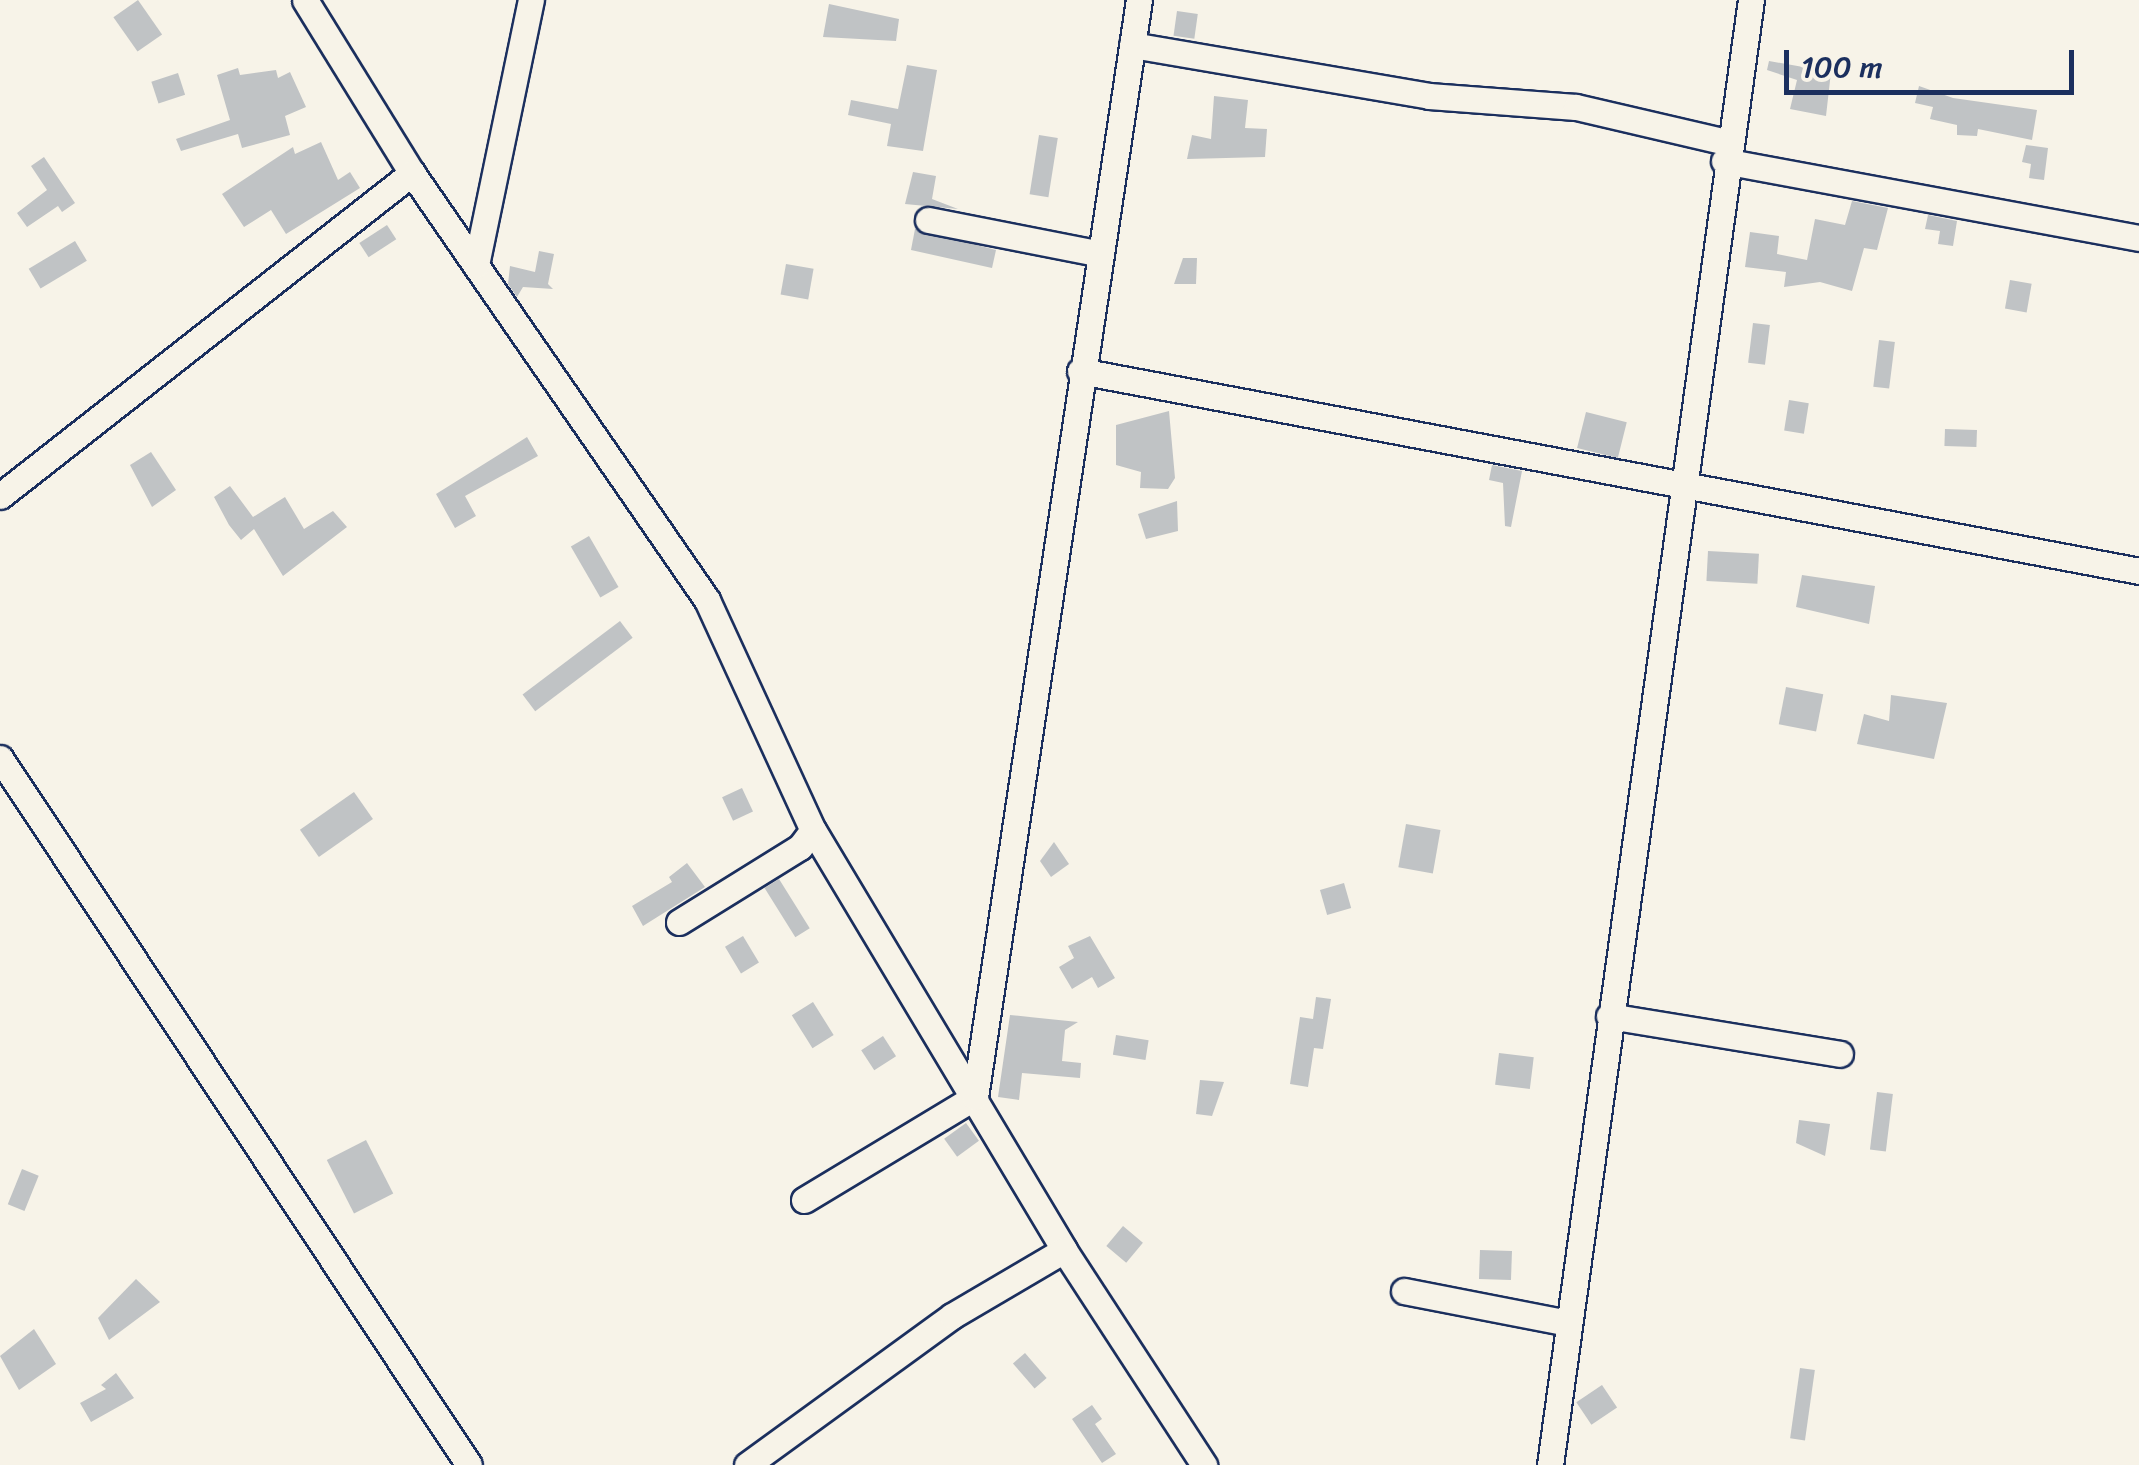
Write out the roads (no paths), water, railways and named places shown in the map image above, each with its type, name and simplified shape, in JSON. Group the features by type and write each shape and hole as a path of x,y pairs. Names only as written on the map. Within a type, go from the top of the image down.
{"street":[{"path":"305,0 412,173 707,600 813,830 1064,1250 1204,1465"},
{"path":"476,265 531,0"},
{"path":"976,1097 1080,370 1139,0"},
{"path":"1550,1465 1680,483 1751,0"},
{"path":"1132,45 1429,96 1576,107 1726,152 2139,238"},
{"path":"0,496 412,173"},
{"path":"928,220 1100,254"},
{"path":"1080,370 2139,571"},
{"path":"0,758 469,1465"},
{"path":"679,922 800,847 813,830"},
{"path":"1609,1016 1840,1054"},
{"path":"804,1200 976,1097"},
{"path":"747,1465 937,1326 1064,1250"},
{"path":"1404,1291 1568,1323"}]}
